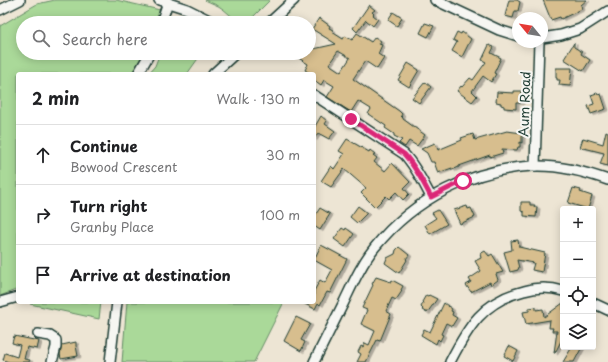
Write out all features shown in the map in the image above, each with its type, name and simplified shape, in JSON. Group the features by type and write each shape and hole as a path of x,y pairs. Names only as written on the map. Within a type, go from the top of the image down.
{"street":[{"path":"0,10 20,0"},
{"path":"277,16 294,0"},
{"path":"435,0 499,30 512,34"},
{"path":"162,16 163,1 187,8 202,16"},
{"path":"548,37 580,30 608,11"},
{"name":"Aum Road","path":"535,166 540,48"},
{"path":"139,72 146,60"},
{"path":"215,72 228,60"},
{"path":"316,96 404,154 419,174 431,197"},
{"path":"314,362 351,287 375,247 405,216 431,197 463,181 476,177 516,168 535,166 569,169 595,175 608,180"},
{"path":"450,362 470,326 481,313 495,302 512,294 533,289 549,288 560,290"},
{"path":"0,302 16,298"},
{"path":"110,362 117,304"},
{"path":"596,304 608,310"},
{"path":"38,334 50,336 56,340 56,347 52,362"}],"green space":[{"path":"55,0 116,0 160,10 159,16 17,16 37,4"},
{"path":"205,0 270,0 254,16 232,16 217,5"},
{"path":"16,16 16,60 140,60 132,72 16,72 16,290 0,296 0,26"},
{"path":"157,60 197,60 188,72 150,72 155,66"},
{"path":"30,304 101,304 99,319"},
{"path":"127,304 283,304 254,362 122,362"}],"building":[{"path":"509,0 517,0 520,2 518,11 512,12 512,18 505,16"},
{"path":"543,0 587,0 581,5 582,9 561,19 560,17 551,20"},
{"path":"369,5 375,10 372,12 374,14 373,15 378,19 373,26 366,20 357,32 353,28"},
{"path":"393,12 402,18 397,26 388,20"},
{"path":"319,18 330,26 329,28 333,30 332,32 343,39 345,36 352,40 357,33 371,42 375,37 381,41 379,44 382,45 378,54 384,58 377,69 365,61 353,79 399,111 402,114 401,116 403,119 425,135 417,146 409,141 405,147 399,143 402,140 394,136 394,134 385,128 386,126 368,114 371,109 358,101 351,112 327,97 334,86 324,80 321,85 316,81 316,72 308,72 305,70 308,64 302,60 316,60 316,48 336,44 316,32 316,23","holes":["338,51 350,58 341,72 329,64"]},
{"path":"425,23 434,26 428,37 420,33"},
{"path":"457,32 461,34 462,32 471,39 462,57 452,51 457,42 453,40"},
{"path":"574,43 574,47 590,60 583,71 564,59"},
{"path":"489,45 494,47 491,53 501,58 494,73 496,74 491,82 483,76 472,91 477,96 472,102 457,91 470,78 473,80 486,62 482,60"},
{"path":"408,63 419,70 409,87 398,80"},
{"path":"556,68 572,68 570,86 559,85 560,80 557,80 556,78"},
{"path":"425,82 431,87 419,103 412,98"},
{"path":"514,91 522,91 521,103 516,103 516,109 504,108 501,103 496,102 497,92 514,93"},
{"path":"597,93 598,95 601,94 606,109 591,114 588,106 594,104 591,95"},
{"path":"321,116 327,121 325,124 335,131 329,139 318,133 316,136 316,125"},
{"path":"507,131 522,133 522,143 520,142 520,147 518,147 517,150 502,149 503,153 490,157 490,155 452,170 452,168 438,173 434,162 431,162 427,153 421,149 435,143 438,150 462,140 461,138 473,134 475,140"},
{"path":"606,131 608,132 608,166 600,164 604,153 580,147 583,138 603,144"},
{"path":"347,139 375,154 373,155 377,158 374,162 385,171 392,163 410,182 404,188 409,194 403,200 396,192 389,199 386,196 375,207 361,193 366,188 344,169 331,187 321,181 331,166 334,169 344,154 339,151"},
{"path":"573,188 581,190 580,192 592,196 589,206 578,206 568,203"},
{"path":"521,202 530,202 530,205 535,205 534,207 537,207 536,217 524,216 524,212 521,211"},
{"path":"358,206 367,213 357,223 350,217"},
{"path":"467,206 468,209 471,208 475,217 460,224 454,210"},
{"path":"320,208 330,214 320,230 316,227 316,214"},
{"path":"438,210 447,224 430,234 425,225 436,218 432,213"},
{"path":"342,228 345,230 346,228 354,234 345,247 334,239"},
{"path":"518,240 519,247 545,253 542,272 532,270 534,263 517,260 518,270 510,272 504,252 512,250 511,241"},
{"path":"321,245 347,259 330,293 327,292 320,305 318,303 315,309 305,304 316,304 316,287 320,280 325,283 332,270 316,261 316,256"},
{"path":"399,247 409,255 399,273 385,263 387,258 395,254"},
{"path":"485,251 489,256 492,254 503,272 496,274 498,280 491,285 490,282 471,292 466,285 471,282 469,279 481,271 475,261 481,258 480,254"},
{"path":"376,277 391,282 392,280 403,286 402,291 396,300 392,298 386,311 391,314 380,341 377,340 366,362 357,362 361,354 358,352 361,346 363,347 365,343 369,345 375,331 361,324 367,310 362,308"},
{"path":"426,295 437,299 427,313 422,310 423,309 421,307"},
{"path":"444,303 452,309 452,315 457,318 452,326 446,323 441,334 443,335 440,341 438,339 436,344 421,335 424,329 430,332"},
{"path":"560,305 560,343 555,353 557,331 552,331 553,328 549,328 550,320 526,324 523,312 529,311 529,308 536,307 536,310 543,309 544,317"},
{"path":"296,317 310,324 301,340 305,342 301,351 284,341"},
{"path":"14,336 39,341 37,349 27,347 24,359 30,360 29,362 9,362 3,360 5,353 17,357 20,345 12,343"},
{"path":"76,342 78,356 61,359 60,354 62,345"},
{"path":"509,346 518,351 513,361 504,356"},
{"path":"570,350 580,350 574,362 563,362"}],"route":[{"path":"351,119 404,154 419,174 431,197 463,181"}]}
